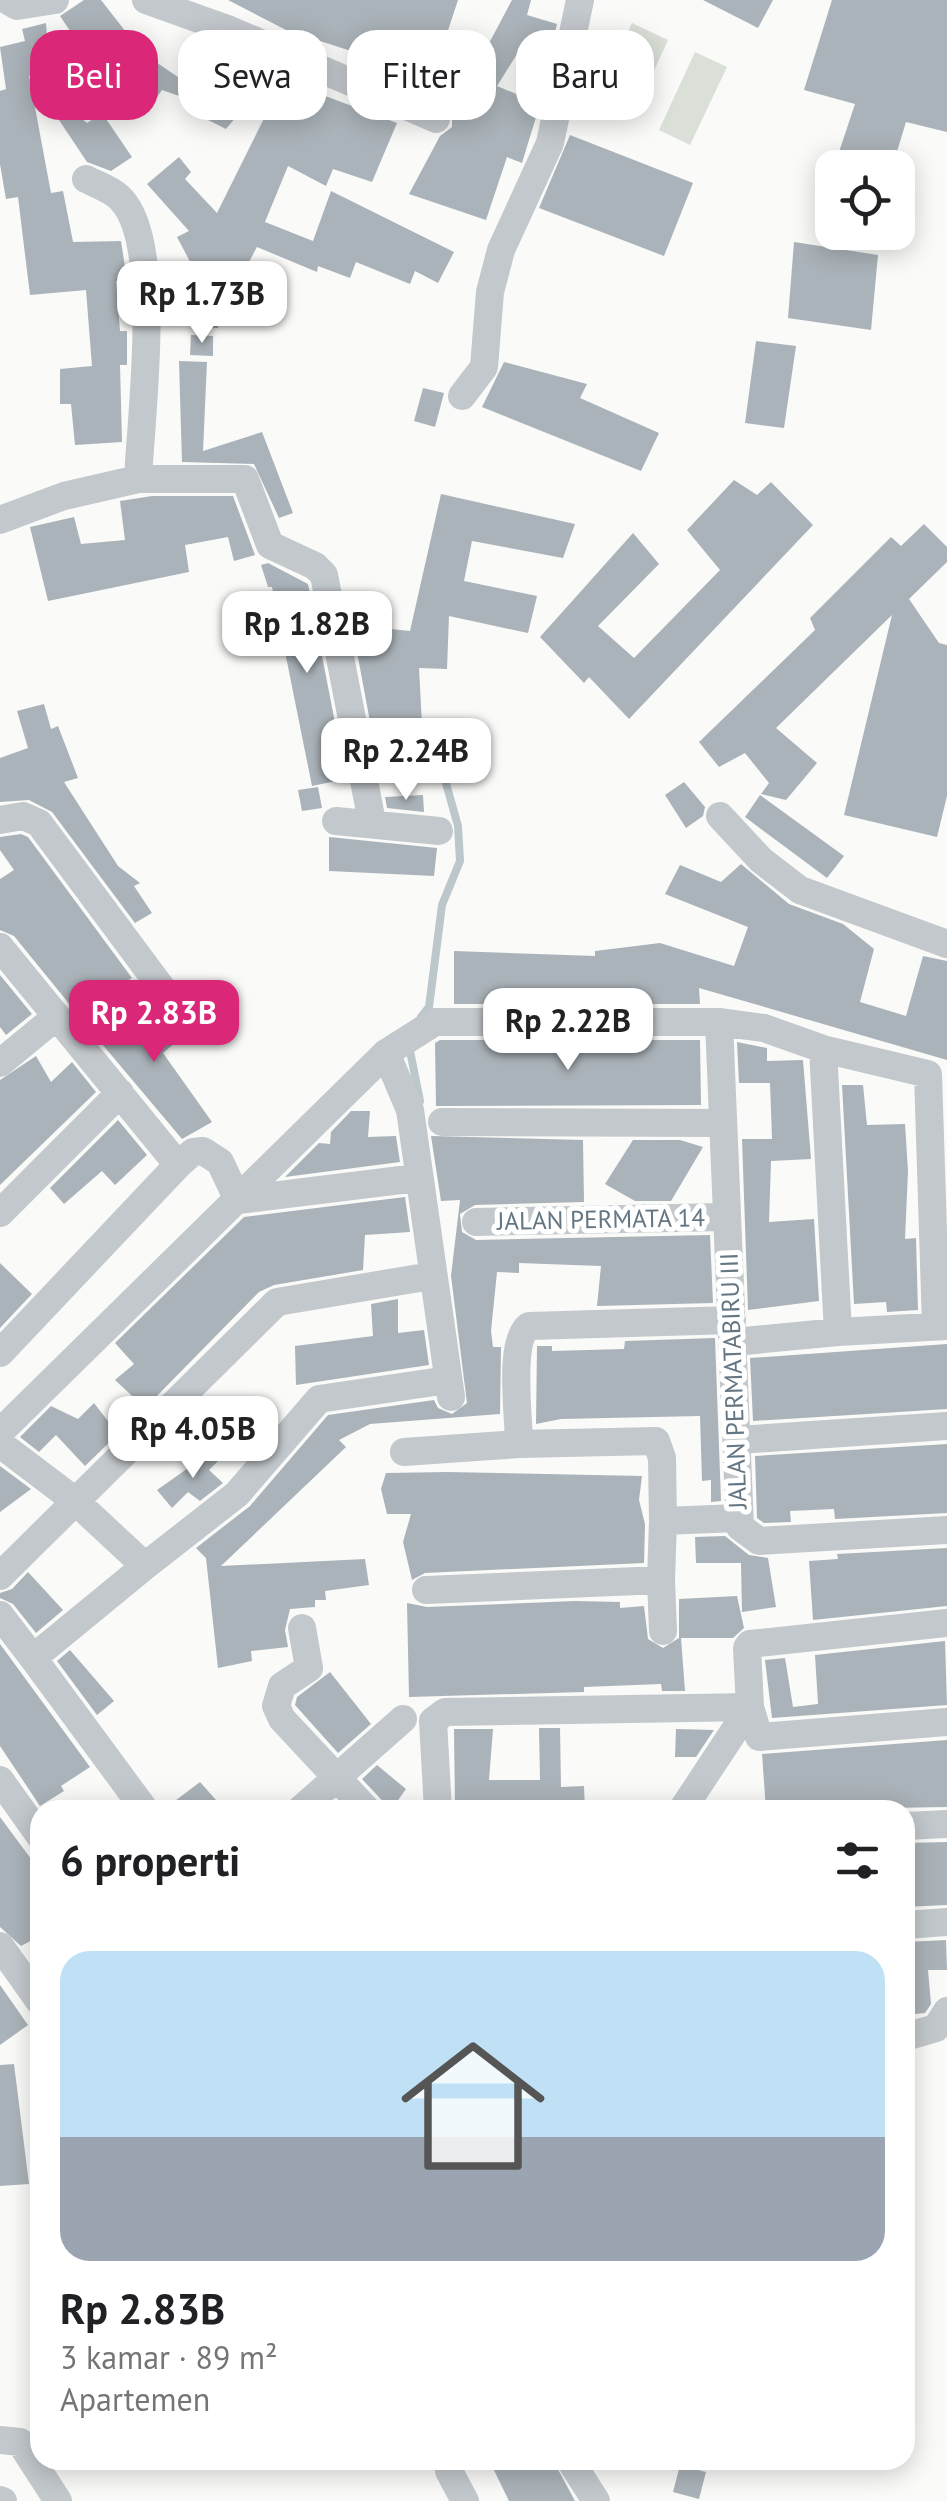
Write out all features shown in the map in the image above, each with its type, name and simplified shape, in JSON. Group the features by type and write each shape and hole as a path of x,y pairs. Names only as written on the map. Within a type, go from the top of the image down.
{"street":[{"path":"7,0 17,6 55,0"},
{"path":"146,0 230,30 347,81"},
{"path":"462,396 484,367 490,292 501,250 550,143 580,0"},
{"path":"86,179 117,194 128,207 147,277 138,478"},
{"path":"0,520 64,496 138,478 242,478 270,545 315,566 324,576 372,822"},
{"path":"0,820 23,816 39,823 184,1018"},
{"path":"720,816 761,860 800,890 947,944"},
{"path":"336,821 439,831"},
{"path":"0,947 178,1165"},
{"path":"0,1063 56,1016"},
{"path":"0,1432 386,1053 424,1026 449,1021 719,1022 764,1028 823,1049 938,1070 942,1326 838,1332 524,1328 517,1350 519,1444"},
{"name":"JALAN PERMATABIRU III","path":"719,1022 738,1518 746,1534 760,1542 947,1530"},
{"path":"823,1049 838,1332"},
{"path":"32,1658 236,1494 318,1399 450,1389 430,1276 410,1110 386,1053"},
{"path":"0,1213 120,1093"},
{"path":"442,1122 720,1124"},
{"path":"0,1353 194,1152 203,1150 220,1162 238,1200"},
{"path":"238,1200 417,1178"},
{"name":"JALAN PERMATA 14","path":"476,1222 726,1217"},
{"path":"0,1576 277,1302 430,1276"},
{"path":"738,1440 947,1426"},
{"path":"404,1452 656,1441 662,1458 663,1631"},
{"path":"0,1444 74,1500 144,1566"},
{"path":"662,1521 738,1518"},
{"path":"426,1590 661,1580"},
{"path":"0,1616 138,1800"},
{"path":"947,1623 750,1644 747,1648 750,1707 758,1737 947,1722"},
{"path":"302,1628 308,1668 282,1686 276,1706 282,1719 357,1800"},
{"path":"437,1800 433,1721 444,1712 750,1707"},
{"path":"689,1800 750,1707"},
{"path":"311,1800 403,1719"},
{"path":"0,1780 30,1822"},
{"path":"915,1826 947,1824"},
{"path":"915,1924 947,1922"},
{"path":"0,1946 30,1988"},
{"path":"915,2034 936,2028 947,2011"},
{"path":"0,2440 20,2442 30,2458"},
{"path":"38,2470 58,2501"},
{"path":"576,2470 596,2501"},
{"path":"449,2471 465,2501"}],"shaded area":[{"path":"632,23 647,30 629,30"},
{"path":"654,33 668,40 654,71"},
{"path":"695,52 727,67 690,145 659,130"}],"building":[{"path":"84,0 101,0 124,30 69,30 60,16"},
{"path":"228,0 458,0 448,30 347,30 347,50 327,43 327,30 286,30"},
{"path":"512,0 531,0 527,15 557,24 556,30 516,30 516,56 497,86 516,94 516,120 535,120 522,163 507,157 486,220 409,194 440,136 452,127 452,120 496,120 496,30"},
{"path":"703,0 773,0 758,28"},
{"path":"832,0 947,0 947,132 906,122 897,150 840,150 855,104 804,90"},
{"path":"46,23 47,30 30,30 30,120 37,120 51,193 63,191 73,242 121,241 127,280 116,281 120,331 127,331 127,365 120,365 122,442 75,445 71,404 60,404 60,369 92,366 86,290 30,295 18,197 6,199 0,164 0,91 6,89 0,47 25,41 22,29"},
{"path":"158,63 178,77 178,96 162,90 158,96"},
{"path":"327,97 347,104 347,120 397,123 372,182 333,169 326,186 288,166 265,222 313,241 331,191 454,252 438,283 415,271 410,284 356,262 350,278 318,266 317,272 257,247 234,290 220,282 218,328 194,327 196,273 177,237 189,231 147,184 179,157 191,172 185,179 217,213 263,120 327,120"},
{"path":"59,120 87,123 107,120 132,157 111,171 87,162"},
{"path":"208,120 234,120 226,129"},
{"path":"570,135 693,183 664,256 539,208"},
{"path":"794,242 815,245 815,250 878,255 871,330 788,318"},
{"path":"191,335 213,336 213,356 190,355"},
{"path":"756,341 796,346 784,428 745,423"},
{"path":"179,361 207,362 203,451 262,432 293,513 279,518 254,464 182,462"},
{"path":"504,362 587,384 580,398 659,433 641,471 482,407"},
{"path":"423,388 444,393 435,427 414,421"},
{"path":"734,480 757,495 771,482 813,525 629,719 589,677 584,683 540,637 633,533 659,564 598,626 634,658 720,570 687,530"},
{"path":"441,494 575,524 563,558 472,541 464,581 537,596 528,633 449,616 447,669 419,668 422,724 371,727 352,625 410,631"},
{"path":"152,496 233,496 255,555 234,561 228,537 185,545 189,572 48,601 30,527 74,517 81,544 125,540 120,501"},
{"path":"924,524 947,547 947,562 909,599 939,643 947,645 947,796 937,837 844,815 892,615 776,728 817,763 786,800 761,794 769,783 745,753 719,767 699,742 815,630 810,618 891,537 901,546"},
{"path":"268,563 308,584 346,779 312,786 272,587 268,587 261,565"},
{"path":"44,704 51,729 58,726 78,778 64,782 118,866 140,883 134,886 152,913 135,923 52,812 29,800 0,802 0,758 28,748 17,711"},
{"path":"684,782 705,807 703,816 686,828 665,795"},
{"path":"318,787 322,808 302,811 298,790"},
{"path":"423,795 424,812 387,808 385,797"},
{"path":"760,795 844,856 827,878 745,817"},
{"path":"0,837 28,837 132,978 75,1011 14,936 0,930 0,879 14,870 0,850"},
{"path":"329,837 437,848 434,876 329,871"},
{"path":"741,864 789,904 843,924 874,949 860,1002 906,1016 923,956 947,961 947,1060 699,988 700,1004 454,1004 454,951 595,956 595,951 660,943 734,966 748,927 665,894 680,865 721,882"},
{"path":"0,975 32,1014 6,1035 0,1027"},
{"path":"144,994 170,1028 184,1035 163,1053 212,1122 182,1139 97,1038"},
{"path":"700,1040 701,1105 436,1106 435,1043"},
{"path":"737,1042 767,1048 767,1061 803,1060 811,1159 771,1161 769,1222 814,1219 819,1301 748,1310 742,1139 772,1139 770,1083 739,1083"},
{"path":"36,1056 51,1082 72,1062 96,1092 0,1185 0,1080"},
{"path":"842,1085 863,1085 867,1125 905,1124 905,1239 916,1238 918,1310 887,1312 886,1302 854,1304"},
{"path":"351,1111 370,1111 368,1137 396,1136 400,1162 285,1177 319,1143 330,1144 331,1132"},
{"path":"118,1120 147,1155 115,1185 102,1171 64,1204 50,1188"},
{"path":"431,1136 583,1140 584,1202 475,1205 460,1214 462,1232 476,1240 710,1235 713,1303 597,1306 601,1266 519,1263 519,1273 497,1272 491,1331 493,1347 501,1347 500,1414 370,1424 339,1440 346,1447 221,1566 365,1559 369,1585 325,1591 326,1600 315,1600 315,1607 290,1609 285,1630 288,1647 251,1651 252,1661 218,1668 206,1558 196,1548 250,1506 328,1415 434,1400 438,1408 452,1414 467,1403 451,1276 460,1200 441,1201"},
{"path":"633,1140 680,1140 703,1147 671,1201 635,1201 605,1184"},
{"path":"405,1197 410,1232 365,1235 363,1270 274,1285 259,1292 145,1408 115,1380 134,1364 115,1343 244,1217"},
{"path":"0,1263 32,1294 0,1328"},
{"path":"398,1299 398,1333 424,1330 429,1365 296,1385 295,1346 373,1336 371,1304"},
{"path":"715,1338 721,1501 711,1502 711,1480 702,1481 700,1416 561,1419 536,1424 537,1346 552,1346 552,1351 624,1349 625,1341"},
{"path":"947,1344 947,1409 753,1421 750,1358"},
{"path":"94,1403 118,1434 85,1466 56,1435 39,1452 20,1437 51,1406 78,1419"},
{"path":"947,1444 947,1513 835,1519 834,1509 790,1511 791,1522 764,1523 757,1518 755,1456"},
{"path":"215,1449 222,1457 209,1470 223,1483 200,1501 188,1492 172,1508 157,1490"},
{"path":"0,1466 31,1489 0,1512"},
{"path":"386,1473 642,1476 639,1500 645,1524 644,1563 425,1573 412,1580 403,1542 411,1514 387,1514 381,1489"},
{"path":"725,1536 749,1555 768,1558 776,1607 742,1612 741,1563 696,1563 695,1537"},
{"path":"947,1548 947,1606 813,1620 809,1561 838,1559 837,1554"},
{"path":"28,1572 63,1610 36,1633 13,1604 0,1598 0,1593 12,1589"},
{"path":"737,1596 744,1628 733,1638 681,1638 685,1691 662,1691 661,1684 584,1687 584,1692 409,1697 407,1603 427,1607 575,1601 620,1602 620,1608 644,1606 648,1639 663,1648 679,1638 679,1599"},
{"path":"945,1641 947,1705 772,1718 765,1660 785,1658 793,1707 818,1704 815,1655"},
{"path":"0,1644 90,1767 61,1786 64,1791 50,1800 36,1800 0,1746"},
{"path":"70,1650 114,1701 97,1715 57,1661"},
{"path":"330,1672 371,1724 338,1753 295,1705 297,1697"},
{"path":"539,1728 560,1728 561,1787 584,1786 585,1800 455,1800 454,1729 493,1729 489,1780 540,1780"},
{"path":"676,1729 714,1730 696,1757 675,1757"},
{"path":"947,1740 947,1807 915,1808 915,1800 765,1800 762,1754"},
{"path":"377,1765 406,1789 398,1800 382,1800 362,1779"},
{"path":"200,1782 216,1800 176,1800"},
{"path":"0,1817 30,1858 30,1941 21,1946 0,1927"},
{"path":"947,1842 947,1905 915,1907 915,1843"},
{"path":"946,1940 947,1970 928,1970 931,2004 925,2013 915,2014 915,1942"},
{"path":"0,1985 28,2025 0,2045"},
{"path":"14,2064 29,2184 0,2186 0,2065"},
{"path":"494,2470 558,2470 575,2501 509,2501"},
{"path":"679,2470 706,2472 699,2499 673,2492"}],"waterway":[{"path":"421,1017 429,1007 442,905 460,861 458,826 442,769"},
{"path":"409,1046 420,1101"}]}
